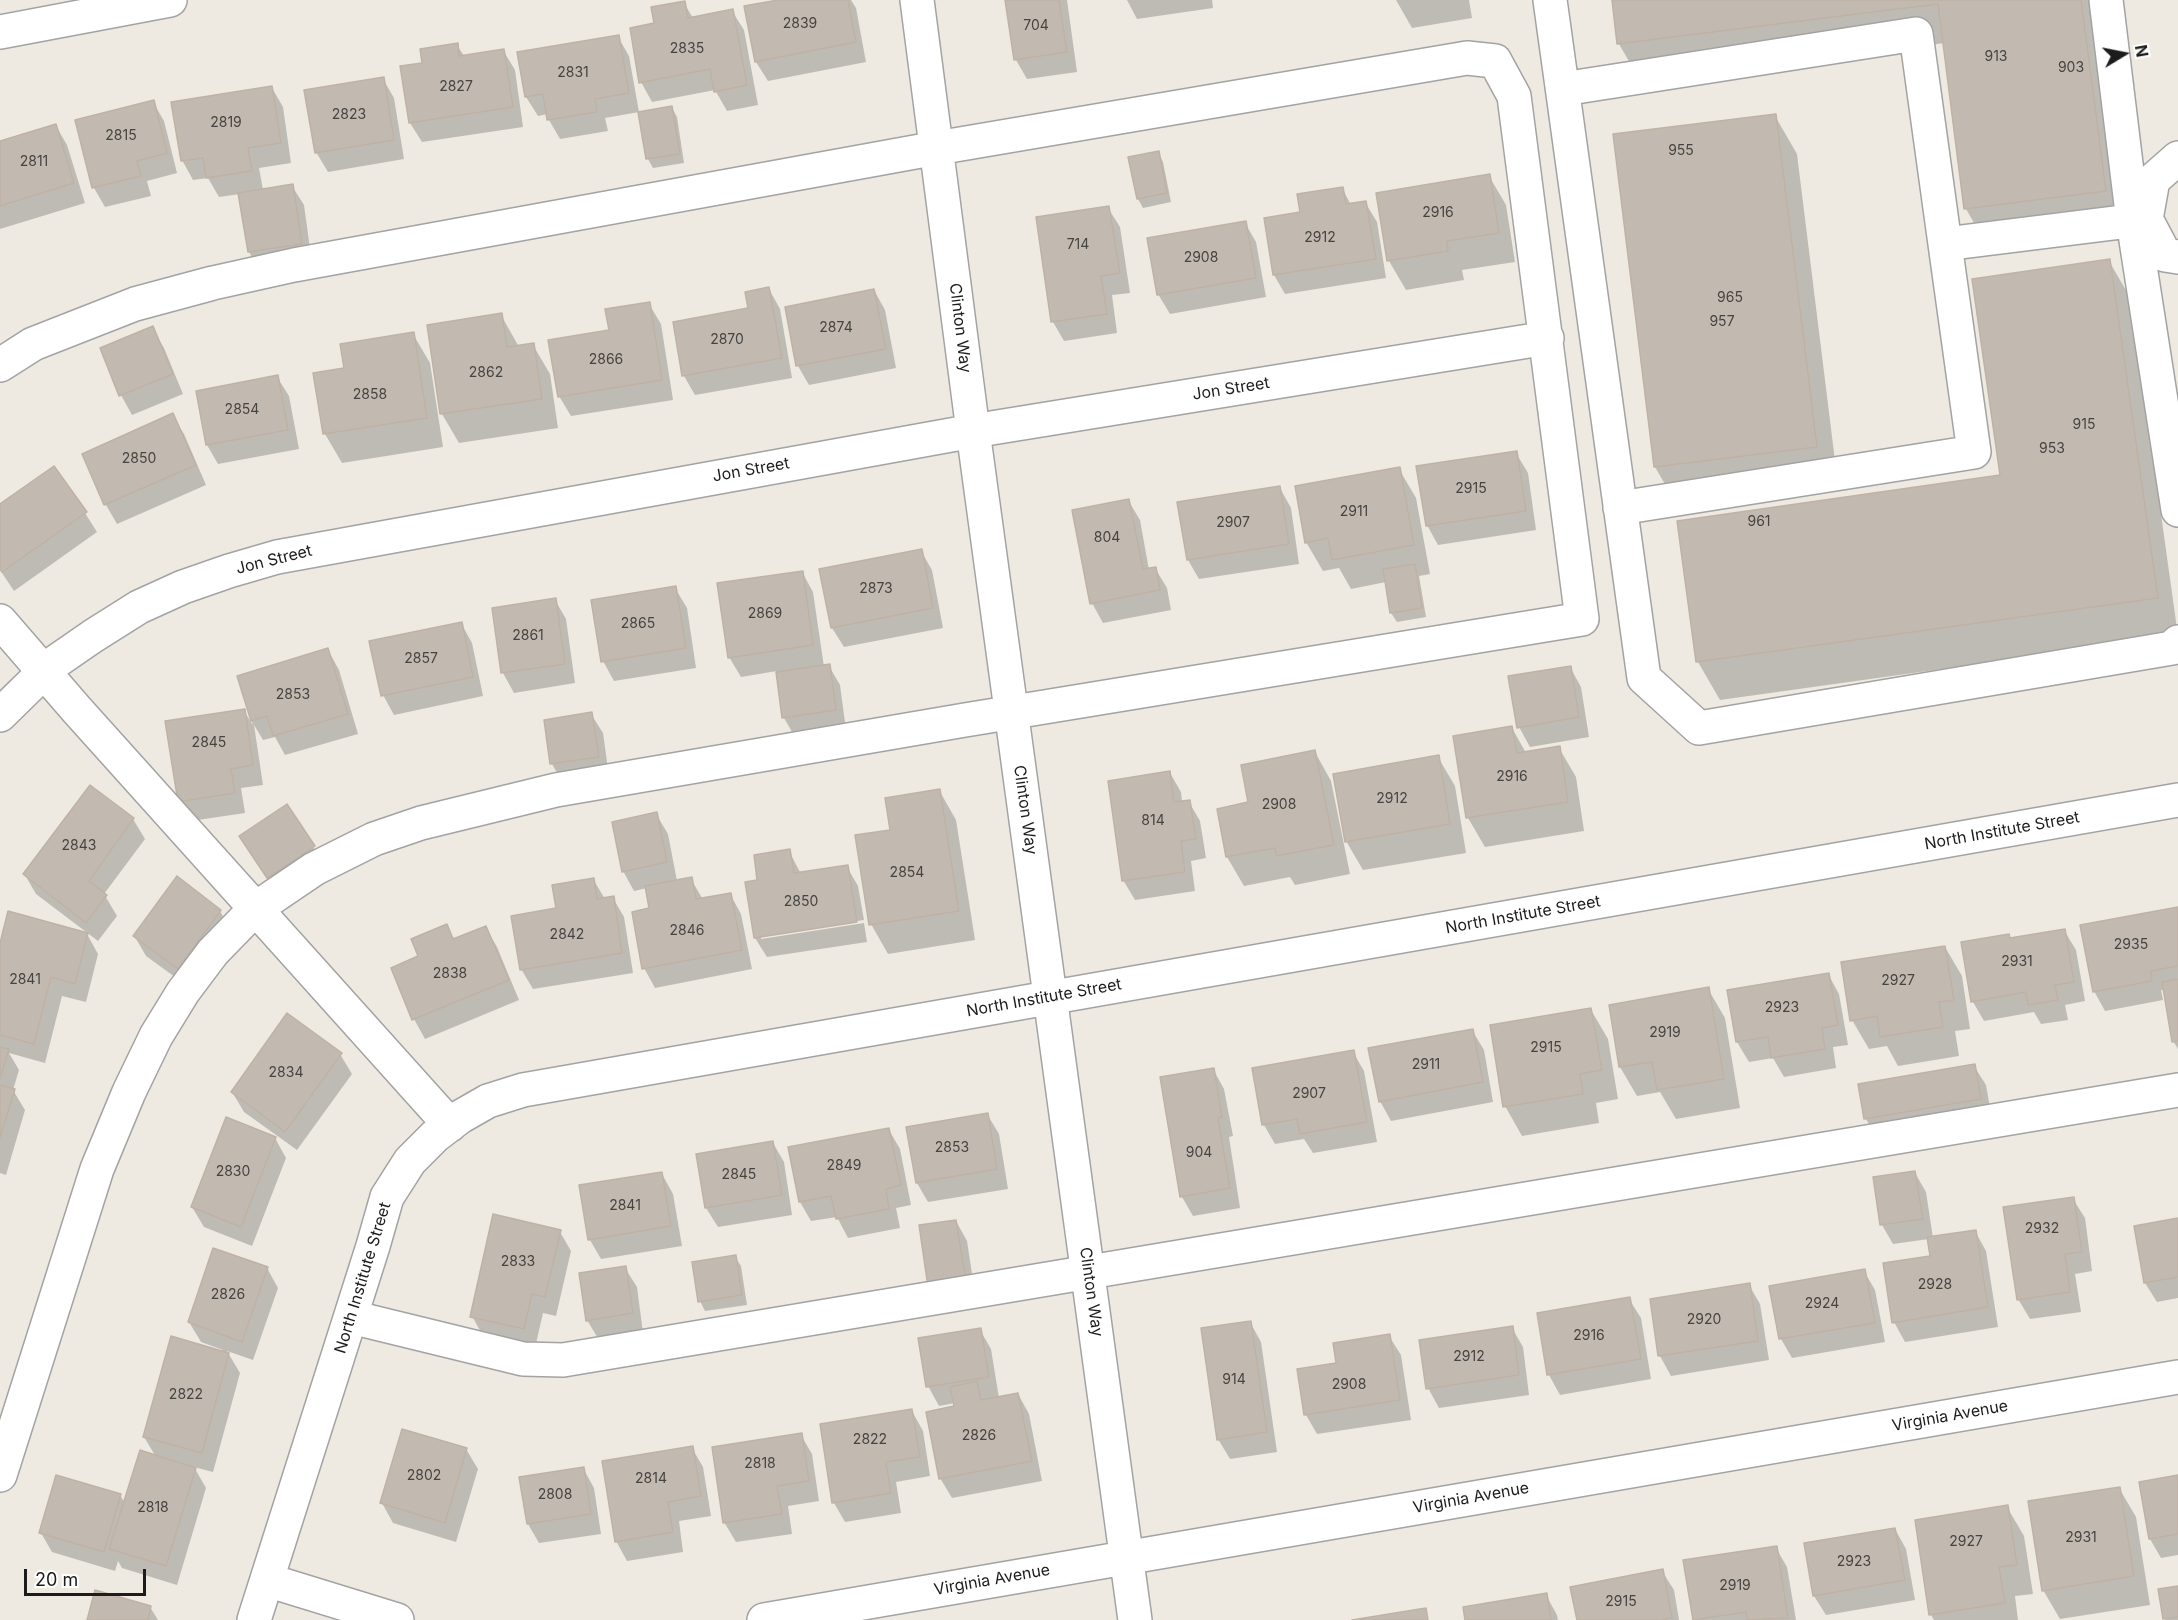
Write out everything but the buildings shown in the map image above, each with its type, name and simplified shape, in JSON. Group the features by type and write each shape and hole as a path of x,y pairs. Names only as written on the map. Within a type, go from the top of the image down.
{"street":[{"path":"0,32 170,0"},
{"name":"Clinton Way","path":"917,0 973,431 1135,1620"},
{"path":"1550,0 1644,678 1699,728 2161,650 2172,648 2178,642"},
{"path":"2106,0 2140,220 2178,510"},
{"path":"1563,88 1916,34 1974,452 1620,508"},
{"path":"0,365 33,344 135,304 294,265 936,148 1467,58 1495,61 1514,96 1582,619 1012,712 556,790 421,823 374,839 314,869 255,909 213,952 183,992 156,1036 129,1092 97,1169 0,1475"},
{"path":"2140,220 2153,180 2178,158"},
{"path":"1945,244 2140,220"},
{"path":"2140,220 2165,255 2178,257"},
{"name":"Jon Street","path":"0,715 44,672 93,636 139,607 201,580 277,557 973,431 1547,338"},
{"path":"0,621 450,1125"},
{"name":"North Institute Street","path":"254,1620 387,1197 410,1161 435,1136 488,1101 523,1090 2178,800"},
{"path":"351,1317 523,1359 563,1360 2178,1090"},
{"name":"Virginia Avenue","path":"764,1620 2178,1377"},
{"path":"267,1580 398,1620"}]}
